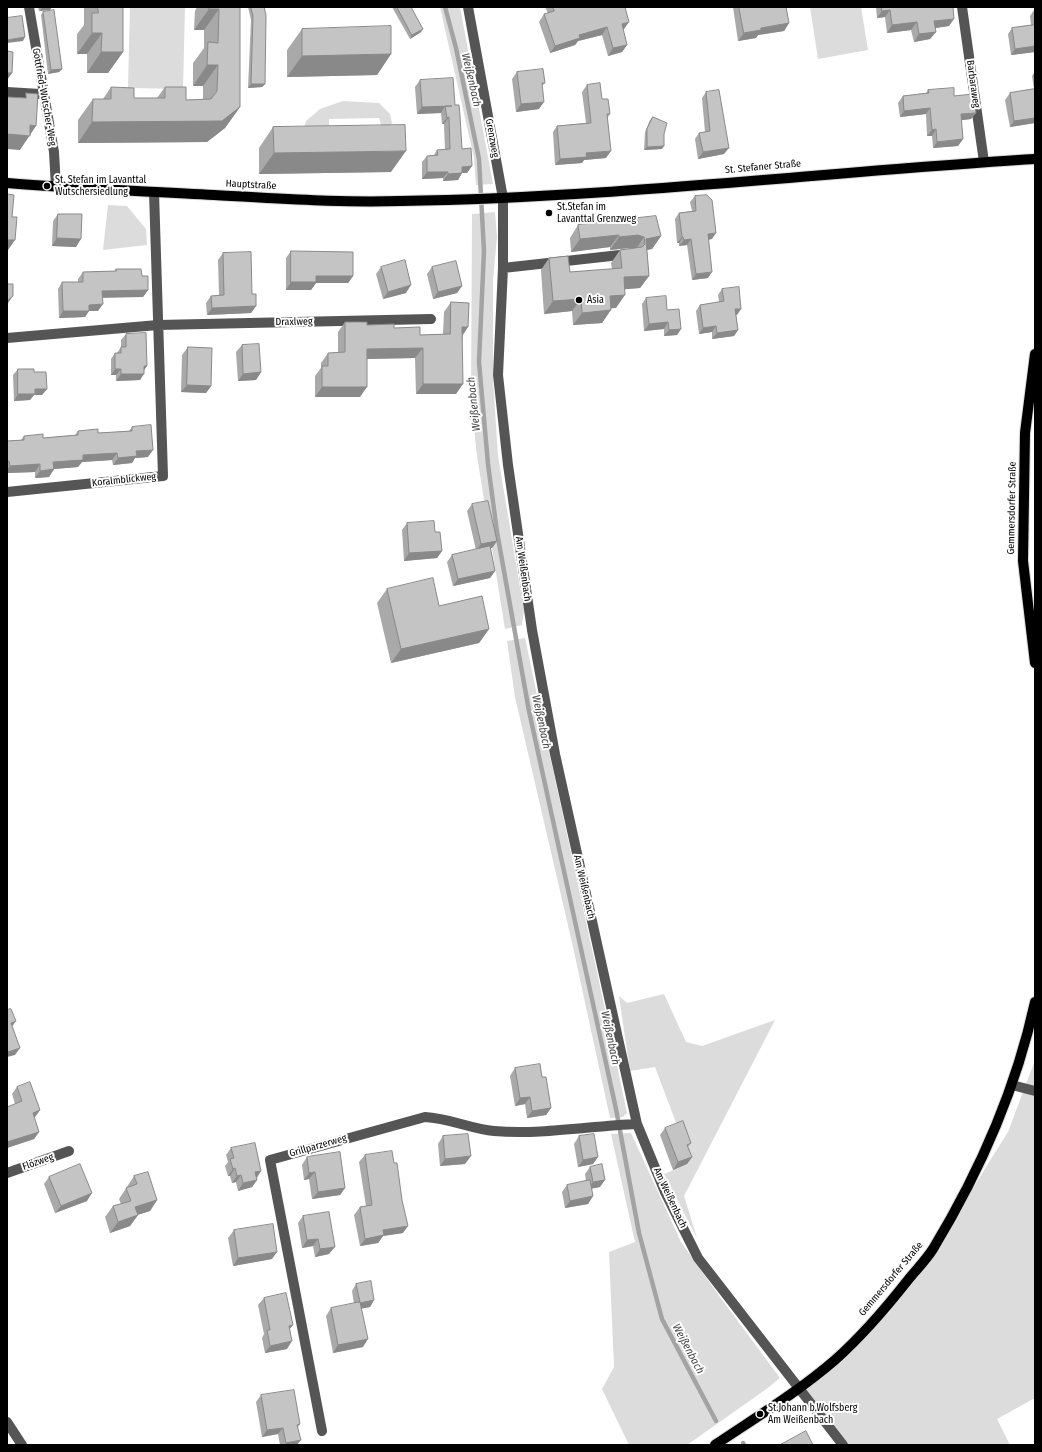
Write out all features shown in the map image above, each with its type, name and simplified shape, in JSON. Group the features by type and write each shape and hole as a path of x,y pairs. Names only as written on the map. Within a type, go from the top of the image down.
{"main road":[{"name":"St. Stefaner Straße","path":"498,198 1035,159"},
{"name":"Hauptstraße","path":"7,183 56,187 344,202 401,202 498,198"},
{"name":"Gemmersdorfer Straße","path":"1035,354 1025,433 1023,561 1035,663"},
{"name":"Gemmersdorfer Straße","path":"714,1445 798,1389 835,1360 885,1308 932,1250 970,1181 992,1135 1012,1085 1029,1031 1035,1002"}],"street":[{"name":"Gottfried-Wutscher-Weg","path":"29,7 54,152 56,187"},
{"name":"Grenzweg","path":"468,7 498,198"},
{"name":"Barbaraweg","path":"962,7 984,162"},
{"path":"7,92 44,94"},
{"name":"Koralmblickweg","path":"7,492 163,476 154,192"},
{"name":"Am Weißenbach","path":"498,198 503,268 498,375 508,465 532,630 554,754 635,1124 665,1192 698,1258 798,1389 843,1445"},
{"path":"503,268 630,254"},
{"name":"Draxlweg","path":"158,325 431,319"},
{"path":"7,338 158,325"},
{"path":"1012,1085 1035,1091"},
{"name":"Grillparzerweg","path":"322,1431 270,1160 425,1117 439,1118 492,1131 525,1132 635,1124"},
{"name":"Flözweg","path":"7,1173 69,1152"},
{"path":"7,1422 22,1445"}],"shaded area":[{"path":"130,7 185,7 183,89 128,88"},
{"path":"440,7 460,7 493,184 476,185 474,158"},
{"path":"810,7 861,7 868,50 818,59"},
{"path":"343,101 379,103 390,114 392,123 388,129 382,128 379,118 329,119 329,131 302,134 306,121 320,109"},
{"path":"108,205 127,206 146,229 147,245 103,250"},
{"path":"495,212 497,237 493,280 493,380 498,456 524,611 522,625 505,629 477,456 471,400 472,214"},
{"path":"525,638 627,1113 623,1117 610,1118 573,947 515,697 507,641"},
{"path":"664,994 686,1042 702,1046 775,1020 684,1196 697,1238 664,1174 687,1164 678,1128 655,1067 630,1071 619,996 627,1003"},
{"path":"1035,1060 1035,1398 997,1419 1010,1445 839,1445 801,1395 889,1313 941,1242 1008,1132"},
{"path":"631,1133 681,1242 780,1378 687,1445 629,1445 602,1389 614,1367 609,1252 635,1242 611,1134"}],"building":[{"path":"98,7 123,7 123,52 101,52 102,33 92,33 92,13 98,13"},
{"path":"209,7 240,7 240,107 222,121 92,122 93,99 111,99 111,87 134,88 134,98 165,98 165,87 186,87 186,100 211,99 217,91 218,65 207,65 208,42 218,43 219,9 209,9"},
{"path":"251,7 264,7 266,15 265,84 251,84 253,16"},
{"path":"397,7 411,7 423,29 412,35"},
{"path":"553,7 625,7 629,22 622,24 627,45 613,48 607,27 579,35 580,38 555,46 544,14 554,11"},
{"path":"739,7 786,7 789,23 744,33"},
{"path":"882,7 953,7 954,19 934,21 936,32 919,34 917,22 892,25 890,10 882,11"},
{"path":"54,10 62,69 51,70 43,12"},
{"path":"22,16 25,37 7,40 7,18"},
{"path":"1035,25 1035,46 1015,49 1012,28"},
{"path":"391,26 391,54 302,56 302,29"},
{"path":"7,51 13,52 12,73 7,73"},
{"path":"543,69 545,83 542,83 544,102 521,104 517,72"},
{"path":"453,78 455,105 459,105 462,149 471,148 472,166 462,167 462,173 448,174 448,172 427,172 427,156 438,155 437,150 450,149 449,117 447,118 445,106 422,107 420,80"},
{"path":"600,83 602,99 608,99 610,114 607,114 611,151 586,153 587,157 560,159 557,126 591,123 587,85"},
{"path":"954,88 954,96 973,94 976,113 961,114 963,139 937,142 936,129 932,130 930,108 904,111 903,96 929,93 928,90"},
{"path":"1035,89 1035,118 1014,121 1010,93"},
{"path":"719,90 729,148 703,152 699,133 710,131 706,92"},
{"path":"26,93 38,94 36,126 30,125 30,136 7,134 7,97 26,98"},
{"path":"653,117 667,123 664,134 664,146 647,147 647,129"},
{"path":"405,125 406,151 274,153 273,127"},
{"path":"7,194 14,195 12,217 17,217 15,240 7,240"},
{"path":"707,195 712,200 716,233 708,234 712,272 696,274 691,239 684,240 682,237 679,213 696,211 695,196"},
{"path":"58,214 82,214 81,239 57,238"},
{"path":"656,216 661,236 646,239 649,276 624,277 625,295 610,296 611,310 582,313 581,299 553,301 549,258 568,256 570,272 622,268 620,250 642,247 645,244 644,237 638,235 619,237 619,235 580,239 578,225"},
{"path":"291,251 353,252 353,276 316,276 316,282 291,282"},
{"path":"251,252 252,294 256,294 256,306 212,308 211,296 224,295 223,253"},
{"path":"405,260 411,285 388,292 381,267"},
{"path":"456,261 462,286 438,292 432,267"},
{"path":"116,269 141,269 142,276 148,276 148,290 102,291 103,304 89,305 89,311 63,311 62,282 83,282 83,272 116,271"},
{"path":"7,284 13,284 13,296 7,301"},
{"path":"739,287 741,309 735,309 738,330 717,333 716,326 703,328 700,305 724,301 722,289"},
{"path":"666,296 667,310 679,309 681,329 669,330 668,322 649,324 646,298"},
{"path":"451,302 469,303 468,327 462,327 463,384 423,384 423,348 367,349 367,387 322,387 322,366 328,366 328,353 345,352 345,322 367,322 367,325 394,324 394,328 420,327 420,335 450,334"},
{"path":"146,333 147,366 144,366 144,374 121,374 121,369 115,369 115,353 121,353 121,347 126,347 126,334"},
{"path":"259,344 261,372 243,374 242,345"},
{"path":"188,347 212,348 211,386 187,385"},
{"path":"18,369 34,369 34,372 46,372 47,389 35,389 35,394 18,394"},
{"path":"151,425 153,450 136,451 137,456 118,458 117,453 83,455 83,460 53,462 54,469 40,471 40,464 10,466 9,461 7,462 7,441 24,440 24,436 43,434 43,438 78,435 78,431 98,429 98,433 132,431 132,427"},
{"path":"488,501 497,541 481,544 472,504"},
{"path":"434,521 435,532 440,532 442,551 409,553 407,523"},
{"path":"490,546 495,571 458,579 452,555"},
{"path":"433,578 439,606 482,596 489,629 401,649 387,589"},
{"path":"11,1009 16,1021 11,1023 20,1048 8,1052 7,1010"},
{"path":"540,1064 542,1077 546,1077 551,1108 532,1111 530,1097 520,1098 515,1068"},
{"path":"30,1082 40,1110 33,1113 39,1132 7,1142 7,1107 22,1101 17,1087"},
{"path":"683,1121 691,1143 687,1145 692,1157 678,1162 665,1128"},
{"path":"468,1134 471,1156 445,1159 443,1136"},
{"path":"594,1134 598,1157 583,1160 579,1136"},
{"path":"255,1143 261,1171 255,1172 257,1180 243,1183 241,1175 237,1176 235,1168 233,1169 230,1159 234,1158 231,1148"},
{"path":"392,1151 394,1163 397,1163 402,1200 408,1226 383,1230 384,1235 365,1239 360,1207 372,1205 365,1155"},
{"path":"340,1152 345,1188 318,1192 315,1172 309,1173 307,1157"},
{"path":"80,1164 92,1193 61,1206 49,1177"},
{"path":"602,1164 605,1180 593,1182 590,1167"},
{"path":"148,1172 157,1200 135,1207 138,1215 118,1222 113,1206 131,1201 126,1188 137,1184 134,1176"},
{"path":"590,1180 593,1196 570,1201 567,1185"},
{"path":"329,1212 335,1247 320,1249 318,1239 307,1240 303,1216"},
{"path":"273,1224 277,1252 238,1258 234,1230"},
{"path":"371,1281 374,1300 360,1303 356,1284"},
{"path":"286,1293 293,1325 289,1326 292,1341 270,1346 267,1330 270,1330 264,1298"},
{"path":"360,1302 368,1339 338,1345 331,1308"},
{"path":"294,1390 300,1424 297,1425 301,1440 286,1443 283,1428 267,1430 261,1395"},
{"path":"806,1431 813,1445 780,1445"}],"waterway":[{"name":"Weißenbach","path":"445,7 456,48 479,159 484,251 479,362 488,464 497,532 529,711 616,1109 639,1233 662,1319 716,1421"}],"place":[{"name":"St. Stefan im Lavanttal Wutschersiedlung","path":"47,186"},
{"name":"St.Stefan im Lavanttal Grenzweg","path":"549,213"},
{"name":"Asia","path":"579,300"},
{"name":"St.Johann b.Wolfsberg Am Weißenbach","path":"760,1414"}]}
